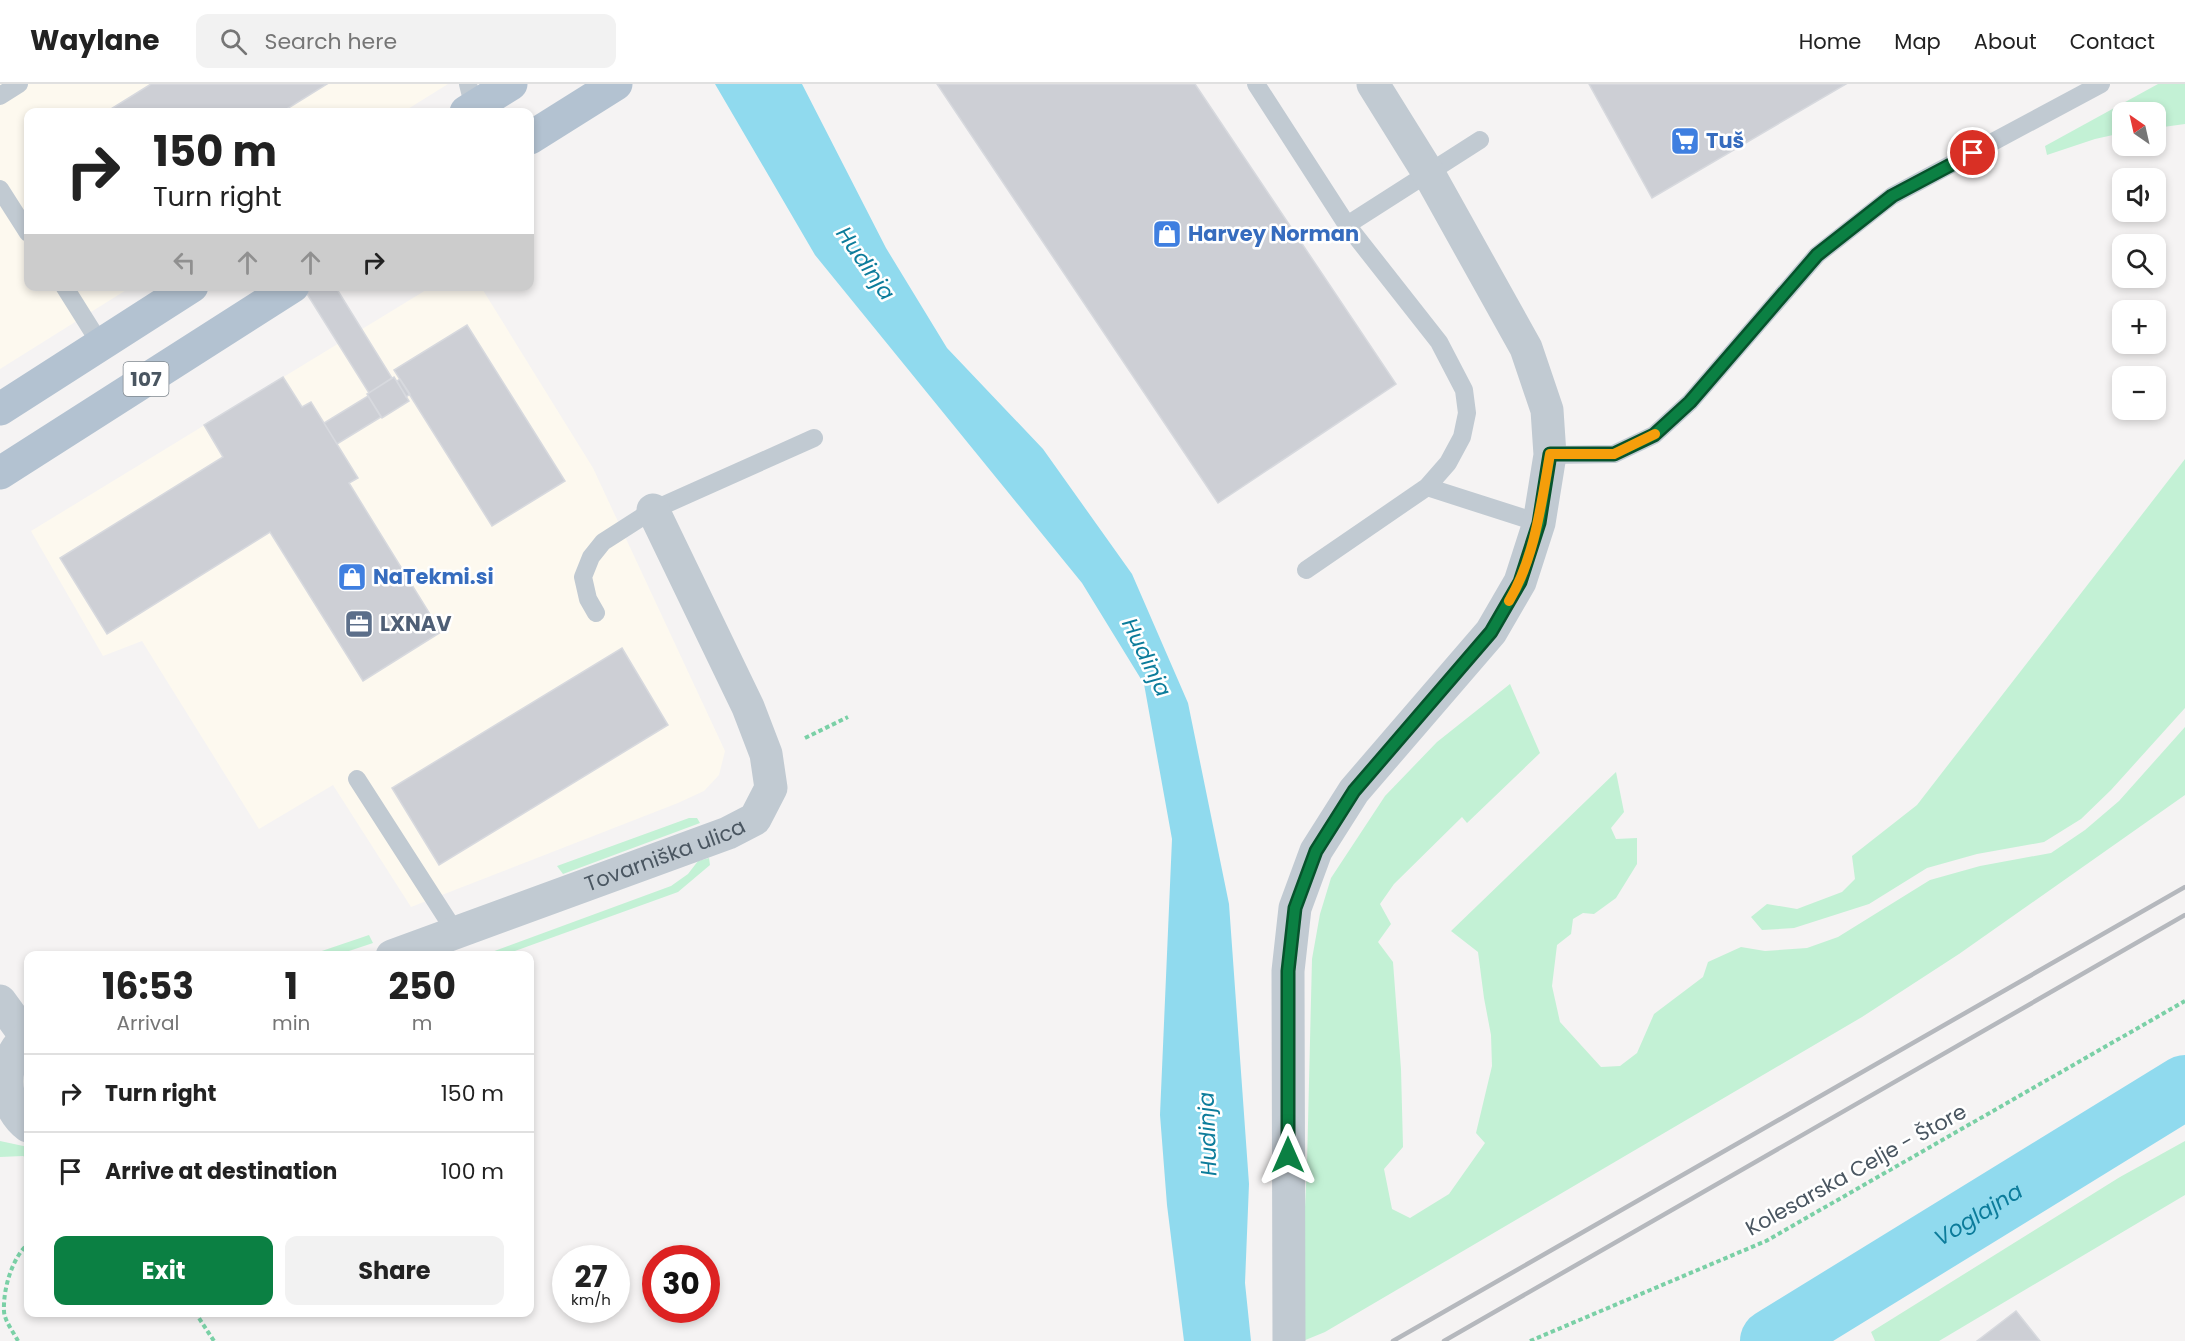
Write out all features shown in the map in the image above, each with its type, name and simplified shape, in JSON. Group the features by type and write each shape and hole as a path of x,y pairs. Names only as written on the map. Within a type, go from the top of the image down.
{"main road":[{"path":"470,101 512,84"},
{"path":"534,136 610,88"},
{"name":"107","path":"0,409 184,291"},
{"name":"107","path":"0,473 285,291"}],"street":[{"path":"1288,1341 1288,971 1295,908 1316,851 1354,791 1491,632 1520,582 1539,523 1550,454 1547,410 1526,348 1429,174 1373,84"},
{"name":"Tovarniška ulica","path":"406,951 728,833 754,819 771,788 766,754 748,707 653,510"},
{"path":"0,1002 24,1033"},
{"path":"24,1041 15,1047 6,1059 1,1087 2,1102 24,1123"}],"lane":[{"path":"0,96 19,84"},
{"path":"1256,84 1347,225 1439,342 1464,390 1467,413 1462,437 1449,463 1426,488 1306,570"},
{"path":"1550,454 1614,454 1654,435 1690,402 1817,255 1892,196 2101,84"},
{"path":"1347,225 1480,140"},
{"path":"0,189 24,226"},
{"path":"67,291 101,345"},
{"path":"596,613 588,599 583,576 591,557 603,542 653,510 814,438"},
{"path":"1426,488 1539,523"},
{"path":"357,779 456,933"}],"path":[{"path":"805,738 848,717"},
{"name":"Kolesarska Celje - Štore","path":"1530,1341 1766,1241 2185,1001"},
{"path":"18,1341 3,1312 10,1270 24,1248"},
{"path":"198,1317 214,1341"}],"shaded area":[{"path":"0,84 448,84 409,108 24,108 24,291 125,291 0,369"},
{"path":"424,291 483,291 593,468 725,751 719,775 704,791 678,803 411,907 333,785 259,829 142,641 103,656 31,531"}],"green space":[{"path":"2158,84 2185,84 2185,124 2166,127 2166,102 2125,102"},
{"path":"2112,109 2112,135 2047,155 2045,146"},
{"path":"2185,459 2185,708 2111,790 2081,819 2044,842 1977,854 1927,868 1869,904 1794,928 1762,930 1751,917 1767,904 1797,909 1842,892 1855,879 1852,856 1917,805"},
{"path":"1510,684 1540,753 1467,823 1462,817 1394,884 1380,904 1391,924 1378,942 1393,962 1401,1069 1403,1147 1384,1169 1392,1209 1410,1218 1449,1194 1485,1143 1476,1133 1492,1066 1491,1035 1478,952 1451,931 1616,772 1624,812 1611,828 1616,839 1637,838 1637,864 1616,898 1594,914 1583,913 1573,919 1571,934 1557,945 1552,986 1560,1022 1601,1067 1620,1066 1637,1053 1654,1014 1703,977 1708,962 1741,947 1765,951 1807,948 1838,937 1930,880 1980,866 2051,853 2085,830 2119,801 2185,727 2185,795 1959,954 1862,1017 1325,1332 1303,1341 1312,959 1320,914 1331,878 1385,796 1437,742"},
{"path":"689,818 697,818 700,823 563,874 557,866"},
{"path":"709,858 710,865 678,892 515,951 495,951 671,886 688,874 698,861"},
{"path":"369,935 373,943 349,951 322,951"},
{"path":"0,1141 24,1146 24,1157 0,1157"},
{"path":"2185,1141 2185,1195 1939,1341 1875,1341 1871,1332 2120,1177"}],"water":[{"name":"Hudinja","path":"715,84 802,84 886,248 947,348 1043,449 1132,574 1188,703 1229,904 1249,1184 1245,1283 1251,1341 1184,1341 1167,1205 1160,1115 1172,839 1144,684 1082,583 815,255"}],"building":[{"path":"151,84 327,84 288,108 112,108"},
{"name":"Harvey Norman","path":"937,84 1195,84 1396,384 1218,503"},
{"name":"Tuš","path":"1589,84 1846,84 1652,198"},
{"path":"305,291 338,291 392,378 369,393"},
{"path":"467,325 565,481 492,526 394,370"},
{"path":"283,377 302,407 311,402 358,478 349,483 441,632 363,681 270,532 107,634 60,558 223,457 204,425"},
{"path":"394,377 409,401 382,418 367,394"},
{"path":"400,379 410,394 406,397 397,381"},
{"path":"368,396 381,417 337,444 324,423"},
{"path":"622,648 668,725 439,865 392,788"},
{"path":"2016,1311 2040,1341 1977,1341"}],"waterway":[{"name":"Voglajna","path":"1772,1341 2185,1087"}],"railway":[{"path":"1393,1341 2185,887"},
{"path":"1444,1341 2185,915"}],"slow traffic":[{"path":"1509,601 1520,582 1539,523 1550,454 1614,454 1655,434"}],"place":[{"name":"Tuš","path":"1685,141"},
{"name":"Harvey Norman","path":"1167,234"},
{"name":"NaTekmi.si","path":"352,577"},
{"name":"LXNAV","path":"359,624"}],"route":[{"path":"1288,1155 1288,971 1295,908 1316,851 1354,791 1491,632 1520,582 1539,523 1550,454 1614,454 1654,435 1690,402 1817,255 1892,196 1973,153"}]}
